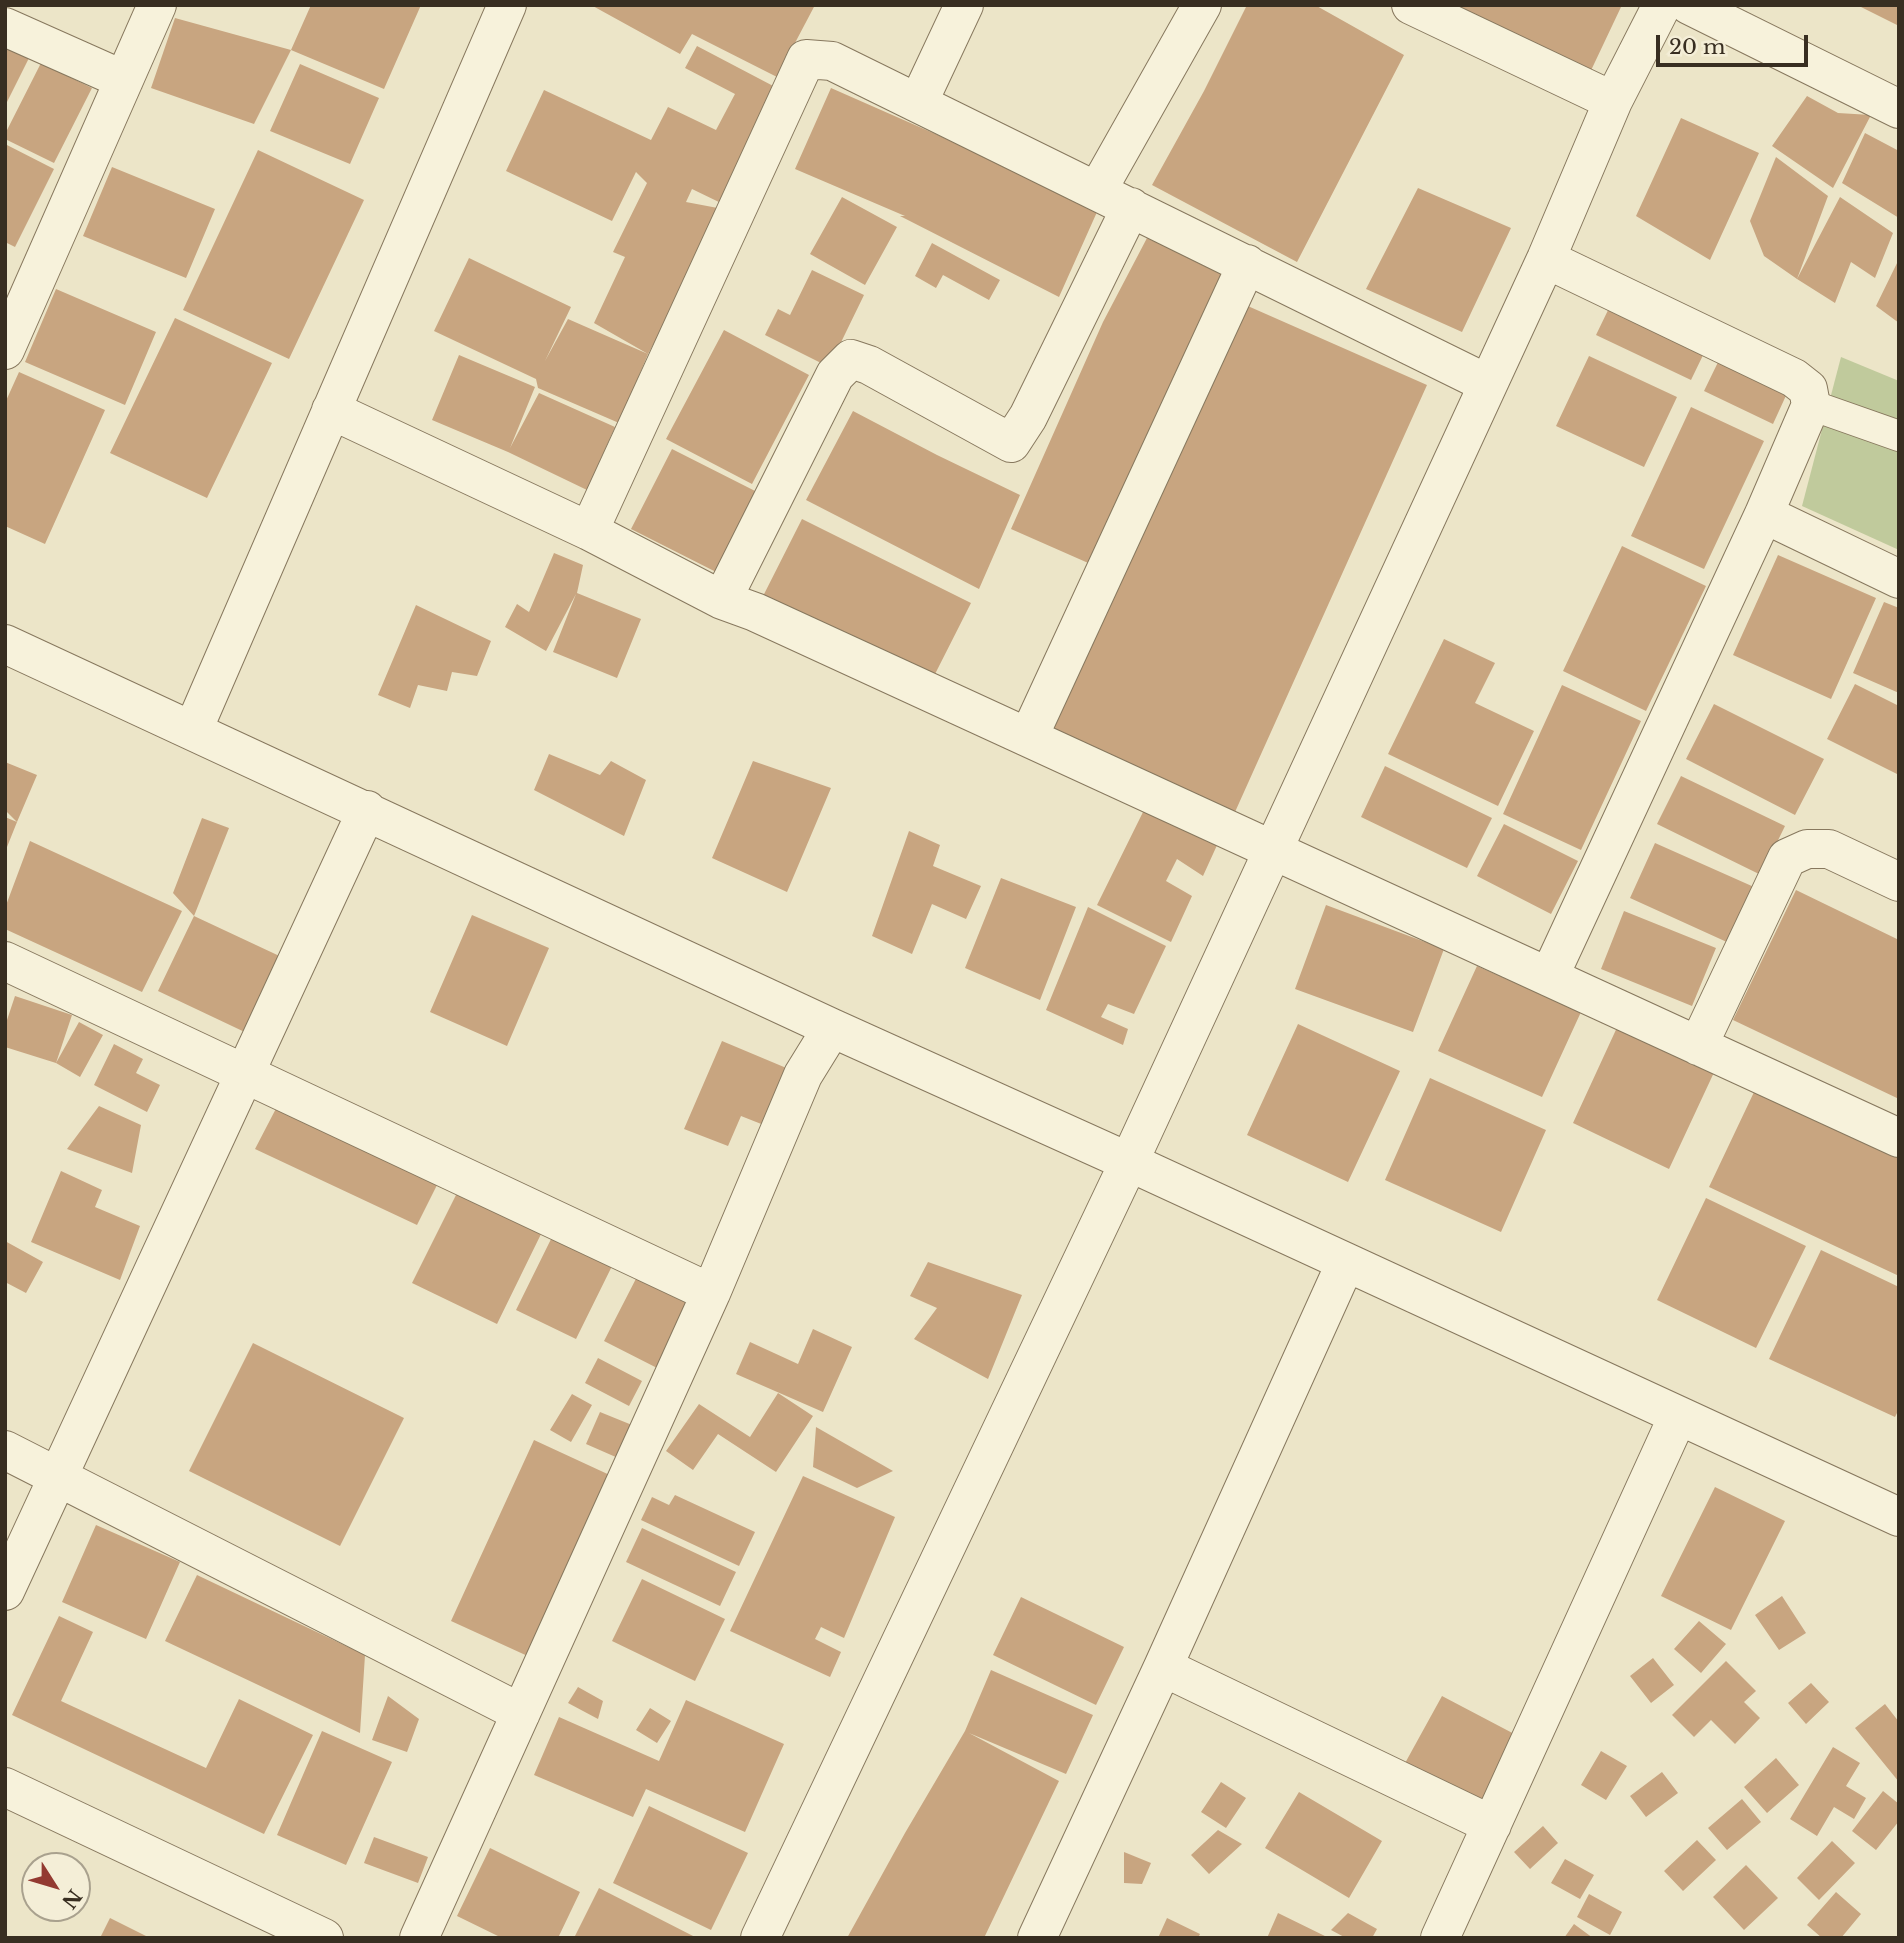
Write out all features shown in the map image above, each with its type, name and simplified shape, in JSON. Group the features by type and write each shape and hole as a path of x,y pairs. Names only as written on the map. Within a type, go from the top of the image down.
{"street":[{"path":"5,350 17,289 124,80 157,5"},
{"path":"193,730 507,5"},
{"path":"918,103 964,5"},
{"path":"722,600 835,375 851,359 869,365 1011,443 1028,416 1114,199 1202,5"},
{"path":"1412,5 1613,101"},
{"path":"760,1938 1129,1162 1489,384 1613,101 1662,5"},
{"path":"1689,5 1899,109"},
{"path":"5,27 124,80"},
{"path":"589,530 806,59 832,61 1489,384"},
{"path":"1546,258 1794,378 1808,389 1811,405 1764,514 1549,977"},
{"path":"1029,736 1247,264"},
{"path":"331,410 589,530 722,600 755,612 1029,736 1899,1138"},
{"path":"1764,514 1899,579"},
{"path":"5,644 832,1028 1899,1517"},
{"path":"5,1591 367,810"},
{"path":"1698,1046 1787,858 1807,849 1829,849 1899,882"},
{"path":"5,961 711,1293"},
{"path":"419,1938 711,1293 803,1075 832,1028"},
{"path":"1037,1938 1346,1262"},
{"path":"1440,1938 1678,1416"},
{"path":"5,1450 520,1713"},
{"path":"1163,1667 1492,1825"},
{"path":"5,1787 324,1938"}],"lane":[{"path":"1811,405 1899,436"}],"green space":[{"path":"1841,357 1899,381 1899,550 1802,506"}],"building":[{"path":"311,5 421,5 384,89 291,50"},
{"path":"591,5 815,5 777,77 692,34 680,54"},
{"path":"1247,5 1315,5 1404,55 1297,262 1152,185 1204,91"},
{"path":"1423,5 1618,5 1621,7 1586,81"},
{"path":"1857,5 1899,5 1899,26"},
{"path":"175,18 291,50 254,124 151,88"},
{"path":"5,46 29,58 5,106"},
{"path":"697,46 777,88 723,204 692,189 686,202 723,209 648,354 594,323 625,257 613,252 647,183 636,172 612,221 506,171 544,90 651,140 668,107 716,130 735,94 685,68"},
{"path":"41,63 92,88 54,163 5,139 5,134"},
{"path":"300,64 379,98 350,164 270,131"},
{"path":"831,88 940,136 1097,212 1059,297 900,216 905,216 795,169"},
{"path":"1807,96 1838,113 1871,115 1833,188 1772,146"},
{"path":"1681,118 1759,153 1710,260 1636,216"},
{"path":"1865,133 1899,151 1899,218 1842,183"},
{"path":"5,144 54,169 15,247 5,242"},
{"path":"258,150 364,200 289,359 183,310"},
{"path":"1776,157 1828,196 1797,279 1764,256 1750,221"},
{"path":"112,167 215,209 186,278 83,236"},
{"path":"1418,188 1511,228 1462,332 1366,289"},
{"path":"842,197 897,227 865,285 810,254"},
{"path":"1840,197 1893,233 1875,278 1851,262 1835,303 1797,279"},
{"path":"1147,238 1229,275 1095,566 1011,529 1103,322"},
{"path":"932,243 1000,280 989,300 943,275 936,288 915,276"},
{"path":"469,258 571,307 545,361 568,319 648,354 619,423 538,388 536,379 434,331"},
{"path":"1899,259 1899,323 1876,306"},
{"path":"812,270 864,295 829,367 765,335 778,309 790,315"},
{"path":"56,289 156,332 125,405 25,362"},
{"path":"1241,303 1427,385 1235,812 1051,730"},
{"path":"1611,304 1706,349 1691,380 1596,335"},
{"path":"175,318 272,363 207,498 110,453"},
{"path":"724,330 809,375 752,484 666,439"},
{"path":"459,355 535,387 510,448 539,393 615,427 587,490 508,452 432,420"},
{"path":"1589,356 1677,397 1644,467 1556,426"},
{"path":"1721,356 1789,389 1773,424 1704,391"},
{"path":"19,372 105,410 45,544 5,526 5,403"},
{"path":"1691,407 1764,441 1704,569 1631,536"},
{"path":"853,411 1020,495 979,589 806,500"},
{"path":"672,449 763,495 722,575 631,529"},
{"path":"802,519 971,603 933,678 755,612"},
{"path":"1622,546 1706,586 1646,711 1563,671"},
{"path":"554,553 583,565 577,593 641,619 617,678 553,652 576,594 546,651 505,627 517,604 529,612"},
{"path":"1778,555 1876,598 1831,699 1733,655"},
{"path":"1884,602 1899,608 1899,693 1853,673"},
{"path":"416,605 491,641 477,676 452,672 447,691 418,685 410,708 378,695"},
{"path":"1444,639 1495,663 1475,703 1534,731 1498,806 1388,754"},
{"path":"1855,684 1899,706 1899,775 1827,739"},
{"path":"1562,685 1641,721 1581,850 1503,814"},
{"path":"1714,704 1824,759 1795,815 1686,759"},
{"path":"549,754 600,775 611,761 646,780 624,836 534,790"},
{"path":"753,761 831,788 787,892 712,858"},
{"path":"5,762 37,775 17,822 5,810"},
{"path":"1385,766 1492,818 1467,868 1361,817"},
{"path":"1681,776 1785,826 1761,875 1657,824"},
{"path":"1145,808 1218,843 1203,876 1177,859 1166,881 1192,896 1171,942 1097,905"},
{"path":"5,817 17,822 5,852"},
{"path":"202,818 229,828 194,916 173,893"},
{"path":"1504,824 1578,861 1551,914 1477,876"},
{"path":"909,831 940,845 933,866 981,886 966,919 932,904 912,954 872,936"},
{"path":"30,841 182,911 142,992 5,929 5,908"},
{"path":"1655,843 1754,887 1729,943 1630,898"},
{"path":"1001,878 1076,907 1040,1000 965,968"},
{"path":"1796,890 1899,940 1899,1099 1733,1020"},
{"path":"1326,905 1444,949 1413,1032 1295,989"},
{"path":"1088,907 1166,946 1134,1014 1108,1004 1101,1017 1128,1029 1123,1045 1046,1010"},
{"path":"1624,911 1716,948 1692,1006 1601,969"},
{"path":"472,915 549,948 507,1046 430,1012"},
{"path":"194,916 288,960 251,1035 158,991"},
{"path":"1477,966 1581,1012 1542,1097 1438,1051"},
{"path":"15,996 72,1015 56,1063 5,1047 5,1026"},
{"path":"1620,1021 1717,1066 1669,1169 1573,1123"},
{"path":"79,1022 103,1035 80,1077 56,1063"},
{"path":"1298,1024 1400,1071 1348,1182 1247,1135"},
{"path":"722,1041 803,1075 779,1131 741,1116 728,1146 684,1129"},
{"path":"114,1044 143,1059 136,1073 160,1085 147,1112 94,1085"},
{"path":"1430,1078 1546,1130 1501,1232 1385,1180"},
{"path":"1755,1090 1899,1157 1899,1276 1709,1187"},
{"path":"282,1097 441,1177 417,1225 255,1149"},
{"path":"99,1106 141,1125 132,1173 67,1149"},
{"path":"61,1171 102,1190 95,1207 140,1226 120,1280 31,1242"},
{"path":"459,1189 543,1230 497,1324 412,1283"},
{"path":"1706,1198 1806,1246 1756,1348 1657,1300"},
{"path":"555,1231 615,1260 576,1339 516,1310"},
{"path":"5,1241 43,1262 26,1293 5,1282"},
{"path":"1821,1250 1899,1287 1899,1409 1895,1417 1769,1359"},
{"path":"928,1262 1022,1295 988,1379 914,1339 937,1308 910,1296"},
{"path":"642,1267 701,1298 663,1371 604,1341"},
{"path":"813,1329 852,1347 823,1412 736,1374 750,1342 798,1364"},
{"path":"253,1343 404,1418 340,1546 189,1471"},
{"path":"598,1358 642,1381 629,1406 585,1383"},
{"path":"778,1393 813,1416 776,1472 718,1434 693,1470 666,1451 699,1404 750,1437"},
{"path":"572,1394 592,1405 571,1442 550,1430"},
{"path":"600,1412 632,1425 618,1458 586,1444"},
{"path":"816,1427 893,1471 857,1488 813,1467"},
{"path":"534,1440 614,1477 532,1658 451,1621"},
{"path":"803,1476 895,1517 844,1638 821,1627 815,1639 841,1652 830,1677 730,1631"},
{"path":"1715,1487 1785,1521 1731,1630 1661,1596"},
{"path":"675,1495 755,1532 739,1566 641,1520 652,1497 669,1505"},
{"path":"96,1525 180,1562 146,1639 62,1602"},
{"path":"642,1528 736,1572 720,1606 626,1562"},
{"path":"197,1575 365,1655 360,1733 165,1641"},
{"path":"642,1579 725,1619 695,1681 612,1641"},
{"path":"1782,1596 1806,1633 1779,1650 1755,1615"},
{"path":"1021,1597 1124,1647 1096,1705 993,1655"},
{"path":"59,1616 93,1632 61,1701 206,1768 239,1699 313,1735 264,1834 12,1715"},
{"path":"1699,1621 1726,1644 1701,1673 1674,1649"},
{"path":"1653,1658 1674,1685 1651,1703 1630,1676"},
{"path":"1726,1661 1756,1691 1744,1702 1760,1718 1735,1744 1711,1720 1694,1737 1672,1715"},
{"path":"991,1670 1093,1715 1066,1774 969,1733 1059,1781 984,1938 847,1938 965,1731"},
{"path":"1811,1683 1829,1702 1806,1724 1788,1703"},
{"path":"578,1687 603,1701 598,1719 568,1703"},
{"path":"388,1696 419,1719 407,1752 372,1740"},
{"path":"1442,1696 1520,1737 1483,1806 1404,1765"},
{"path":"686,1700 784,1744 745,1832 646,1789 633,1817 534,1775 559,1717 659,1761"},
{"path":"1885,1704 1899,1722 1899,1782 1855,1728"},
{"path":"650,1708 671,1721 657,1743 636,1730"},
{"path":"322,1731 392,1762 346,1865 277,1835"},
{"path":"1833,1747 1860,1763 1846,1786 1866,1798 1854,1819 1834,1807 1817,1836 1790,1819"},
{"path":"1601,1751 1627,1766 1606,1800 1581,1785"},
{"path":"1776,1758 1799,1785 1767,1813 1744,1787"},
{"path":"1662,1772 1678,1793 1646,1817 1630,1796"},
{"path":"1221,1782 1246,1798 1226,1828 1201,1812"},
{"path":"1883,1791 1899,1804 1899,1821 1876,1850 1852,1831"},
{"path":"1299,1792 1382,1841 1349,1898 1265,1848"},
{"path":"1742,1799 1761,1822 1727,1850 1708,1828"},
{"path":"649,1806 748,1853 711,1930 613,1883"},
{"path":"1543,1826 1558,1843 1530,1869 1514,1852"},
{"path":"1218,1830 1242,1844 1209,1874 1191,1855"},
{"path":"374,1837 428,1857 418,1883 364,1863"},
{"path":"1697,1840 1716,1860 1683,1891 1664,1871"},
{"path":"1832,1841 1855,1863 1819,1900 1797,1878"},
{"path":"490,1848 580,1892 558,1938 502,1938 457,1916"},
{"path":"1124,1852 1151,1863 1142,1884 1124,1883"},
{"path":"1565,1859 1594,1875 1580,1899 1551,1883"},
{"path":"1746,1865 1778,1898 1744,1930 1713,1897"},
{"path":"599,1888 697,1938 574,1938"},
{"path":"1836,1892 1861,1914 1841,1938 1822,1938 1807,1925"},
{"path":"1589,1894 1622,1912 1610,1935 1577,1917"},
{"path":"1278,1913 1329,1938 1267,1938"},
{"path":"1348,1913 1377,1929 1372,1938 1346,1938 1331,1930"},
{"path":"110,1918 150,1938 100,1938"},
{"path":"1167,1918 1200,1934 1198,1938 1158,1938"},
{"path":"1574,1924 1593,1938 1564,1938"}]}
